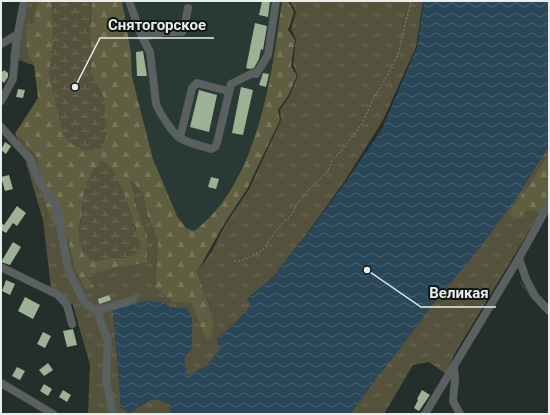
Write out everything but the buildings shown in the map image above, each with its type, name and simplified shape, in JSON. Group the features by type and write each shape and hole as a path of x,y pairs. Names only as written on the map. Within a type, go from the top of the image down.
{"street":[{"path":"1,101 13,79 18,34 24,1"},
{"path":"129,1 142,37 150,52 156,104 171,128 180,138 211,149 215,147 217,143 228,90 231,84 253,73 256,74 268,55 276,1"},
{"path":"142,37 164,32 182,32 184,29 188,8"},
{"path":"1,44 18,34"},
{"path":"180,138 194,85 198,83 228,90"},
{"path":"1,127 31,160 38,180 56,205 68,270 84,302 97,311 108,342 106,380 113,414"},
{"path":"425,414 519,258 549,204"},
{"path":"519,258 534,296 549,311"},
{"path":"1,267 58,295 66,305 72,324"},
{"path":"534,296 549,300"},
{"path":"97,311 133,300"},
{"path":"454,367 455,379 453,401 460,414"},
{"path":"1,383 53,414"}],"path":[{"path":"234,261 241,261 263,250 284,221 291,216 297,204 311,187 327,172 333,159 344,148 363,122 398,54 412,1"}],"shaded area":[{"path":"122,1 282,1 278,36 266,96 253,143 238,177 222,202 207,221 194,231 186,228 176,214 153,159 132,77 131,53"}],"green space":[{"path":"22,1 38,1 34,13 35,21 28,55 34,65 10,57"},
{"path":"38,1 52,1 54,43 49,75 104,98 91,75 90,26 92,1 122,1 131,53 132,77 153,159 177,216 186,228 194,231 216,210 233,185 247,157 267,94 282,1 288,1 294,12 288,30 295,40 291,66 297,76 288,96 278,110 280,120 247,189 224,224 197,272 209,306 214,326 208,340 202,331 191,303 173,302 155,288 158,241 146,212 143,193 131,180 138,213 148,237 147,263 117,267 86,276 94,287 85,290 74,266 68,239 52,223 44,202 37,158 16,132 38,98 34,65 28,55 26,31 35,21 34,13","holes":["102,161 111,168 136,228 130,257 110,258 96,261 84,255 80,241 79,227 83,199 92,173"]},
{"path":"52,1 92,1 90,26 91,75 104,98 107,132 102,148 86,151 73,145 63,135 49,75 54,43"},
{"path":"290,1 423,1 416,47 383,120 346,179 309,231 272,278 247,299 251,304 251,307 217,339 220,350 207,366 191,375 185,375 184,359 192,347 192,328 187,308 175,308 161,302 113,309 120,407 129,413 150,400 157,399 170,404 171,414 88,414 90,365 73,305 51,288 43,220 22,149 15,133 16,132 37,158 44,202 52,223 68,239 74,266 85,290 93,287 85,276 117,267 147,263 148,237 138,213 131,179 143,193 146,212 158,241 155,288 173,302 191,303 202,331 214,326 209,306 197,272 212,251 225,225 249,189 281,120 280,110 289,97 298,76 293,65 296,39 291,29 296,12"},
{"path":"549,146 549,154 521,196 509,211 528,210 540,213 455,353 446,374 429,362 413,365 384,414 350,414 431,306 481,246 516,198"},
{"path":"549,154 549,197 540,213 528,210 514,221 509,211 521,196"},
{"path":"102,161 109,166 115,175 127,200 141,248 137,254 130,257 110,258 96,261 89,259 84,255 80,241 79,227 85,185 92,173"}],"water":[{"path":"424,1 549,1 549,146 516,198 481,246 431,306 350,414 171,414 170,404 157,399 149,400 129,413 120,407 113,309 146,301 161,302 175,308 187,308 192,318 192,347 184,359 187,369 185,374 191,375 207,366 220,350 217,339 250,307 251,304 247,299 272,278 309,232 382,129 417,47"}],"waterway":[{"path":"520,282 532,298"}],"place":[{"name":"Снятогорское","path":"75,87"},
{"name":"Великая","path":"367,270"}]}
